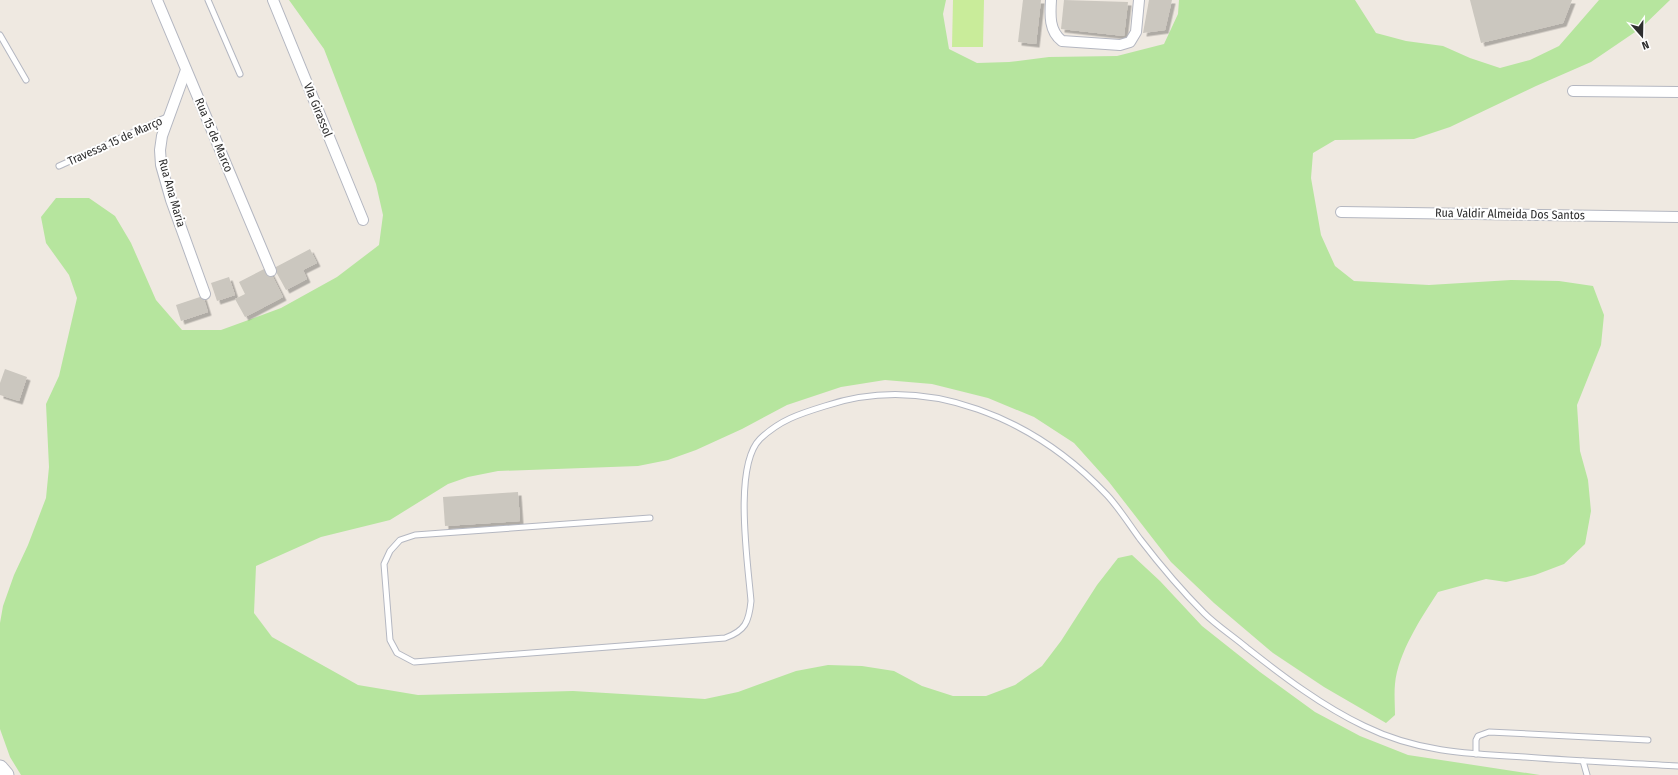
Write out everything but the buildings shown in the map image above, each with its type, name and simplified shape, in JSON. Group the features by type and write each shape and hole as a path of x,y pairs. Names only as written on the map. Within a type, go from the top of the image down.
{"street":[{"name":"Rua 15 de Marco","path":"157,0 272,270"},
{"name":"VIa Girassol","path":"273,0 363,220"},
{"path":"1051,0 1050,15 1053,30 1055,36 1062,41 1120,45 1130,42 1136,32 1139,0"},
{"name":"Rua Ana Maria","path":"186,70 162,136 160,150 161,165 205,294"},
{"path":"1573,91 1678,92"},
{"name":"Rua Valdir Almeida Dos Santos","path":"1342,212 1678,217"},
{"path":"0,768 6,775"}],"lane":[{"path":"208,0 240,74"},
{"path":"0,35 26,80"},
{"name":"Travessa 15 de Março","path":"59,166 170,116"},
{"path":"650,518 415,535 400,540 390,550 384,564 390,640 397,653 414,662 725,638 738,633 744,626 750,612 751,601 744,501 747,468 758,441 791,416 845,399 889,394 937,397 989,413 1031,434 1069,460 1108,496 1167,573 1206,615 1267,663 1321,702 1365,726 1410,745 1452,752 1678,766"},
{"path":"1476,754 1476,740 1478,736 1485,732 1648,740"},
{"path":"1583,761 1587,775"}],"green space":[{"path":"289,0 946,0 943,14 949,49 977,63 1009,62 1049,57 1117,56 1164,44 1178,14 1179,0 1355,0 1376,33 1406,41 1443,46 1470,58 1500,68 1530,60 1559,46 1599,0 1670,0 1641,28 1591,62 1536,86 1450,127 1414,139 1335,140 1313,153 1311,178 1321,235 1335,266 1354,281 1429,285 1511,280 1559,281 1593,286 1604,315 1601,345 1577,405 1580,451 1588,480 1591,511 1585,544 1564,564 1535,575 1506,582 1486,579 1438,592 1405,648 1397,672 1395,684 1395,715 1386,723 1324,687 1273,653 1214,603 1171,562 1109,482 1074,443 1034,417 988,398 932,384 885,380 841,387 787,405 742,429 696,450 668,460 638,466 498,471 468,477 448,484 390,520 321,537 256,566 254,613 272,637 358,685 418,695 573,691 705,699 738,692 796,671 828,665 862,666 894,671 922,686 953,696 986,696 1015,685 1042,666 1061,641 1097,585 1118,558 1132,555 1160,581 1202,626 1260,672 1315,712 1360,736 1408,755 1540,775 21,775 10,757 0,729 0,623 3,606 14,575 28,545 46,498 49,467 46,404 59,376 77,298 69,275 46,243 41,217 56,198 89,198 115,216 131,243 156,300 182,330 221,330 281,308 337,277 379,245 383,215 376,184 324,49"},
{"path":"953,0 984,0 983,47 952,47"}]}
